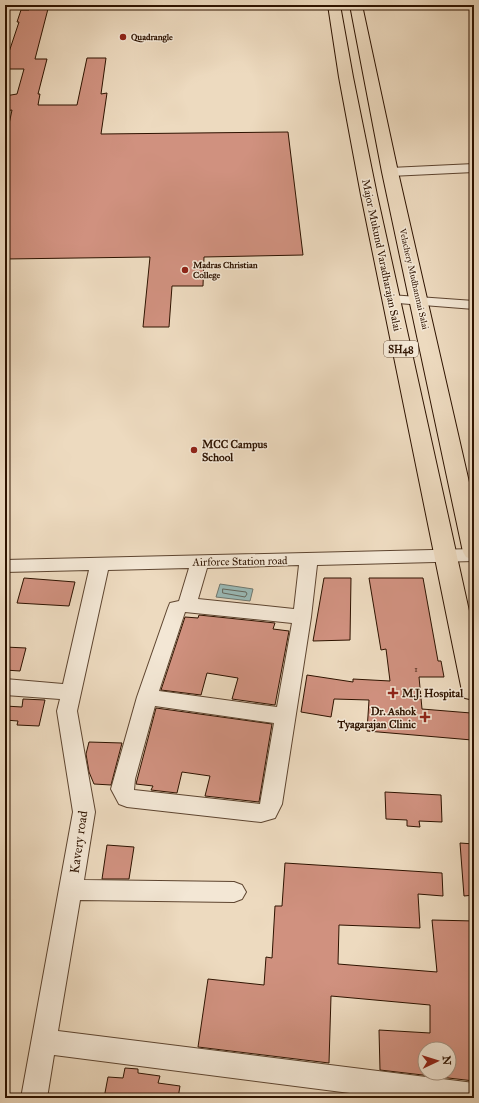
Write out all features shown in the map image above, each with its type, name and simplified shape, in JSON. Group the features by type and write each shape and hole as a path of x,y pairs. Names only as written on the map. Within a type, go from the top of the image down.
{"main road":[{"name":"Major Mukund Varadharajan Salai","path":"334,5 359,144 390,299 448,556 469,640 474,691"},
{"name":"Velachery Mudhanmai Salai","path":"356,5 390,172 474,552"}],"street":[{"path":"390,172 474,168"},
{"path":"390,299 474,305"},
{"name":"Airforce Station road","path":"5,566 474,555"},
{"path":"302,617 188,605 177,608 147,698 122,789 127,798 261,813 267,811 271,804 302,617 308,559"},
{"path":"188,605 200,562"},
{"name":"Kavery road","path":"34,1098 84,812 67,711 100,564"},
{"path":"5,687 72,692"},
{"path":"147,698 285,716"},
{"path":"70,890 234,892"},
{"path":"44,1041 474,1096"}],"water":[{"path":"220,584 253,589 250,601 216,597"}],"building":[{"path":"30,5 49,5 35,59 47,59 38,94 40,94 38,105 77,105 87,58 106,58 101,94 107,93 101,134 288,132 303,255 204,257 203,286 172,286 169,327 143,327 150,257 5,259 5,143 12,110 5,111 5,96 17,94 24,69 5,69 5,64 19,22 17,22 21,10 29,10"},
{"path":"24,578 75,582 69,606 17,603"},
{"path":"324,578 351,578 350,640 313,641"},
{"path":"369,578 423,578 438,661 441,661 444,677 419,677 422,709 471,713 472,740 367,731 369,700 334,699 331,717 301,712 307,675 353,682 353,679 390,681 386,649 381,650"},
{"path":"199,615 275,623 273,629 289,631 275,705 232,699 238,678 207,673 201,695 161,690 185,617 198,618"},
{"path":"5,647 26,648 20,671 5,670"},
{"path":"23,699 45,700 39,726 17,725 18,721 5,720 5,706 22,707"},
{"path":"156,708 272,724 259,802 205,796 210,776 182,772 177,793 151,790 153,786 136,784"},
{"path":"89,742 122,743 111,785 94,784 89,772 86,754"},
{"path":"385,792 441,795 442,822 419,821 420,827 407,826 407,820 386,819"},
{"path":"460,843 474,844 474,895 464,896"},
{"path":"107,845 134,847 129,879 102,879"},
{"path":"285,863 442,873 443,896 418,894 420,928 339,925 338,964 437,972 432,920 474,921 474,1081 457,1079 457,1041 417,1041 417,1074 380,1070 379,1030 430,1033 430,1005 331,996 329,1063 198,1047 208,979 264,985 266,957 272,958 275,906 282,906"},
{"path":"125,1068 138,1069 138,1073 160,1076 158,1083 180,1086 178,1098 104,1098 108,1077 123,1078"}],"place":[{"name":"Quadrangle","path":"123,37"},
{"name":"Madras Christian College","path":"185,270"},
{"name":"MCC Campus School","path":"194,450"},
{"name":"M.J. Hospital","path":"393,693"},
{"name":"Dr. Ashok Tyagarajan Clinic","path":"425,717"}]}
